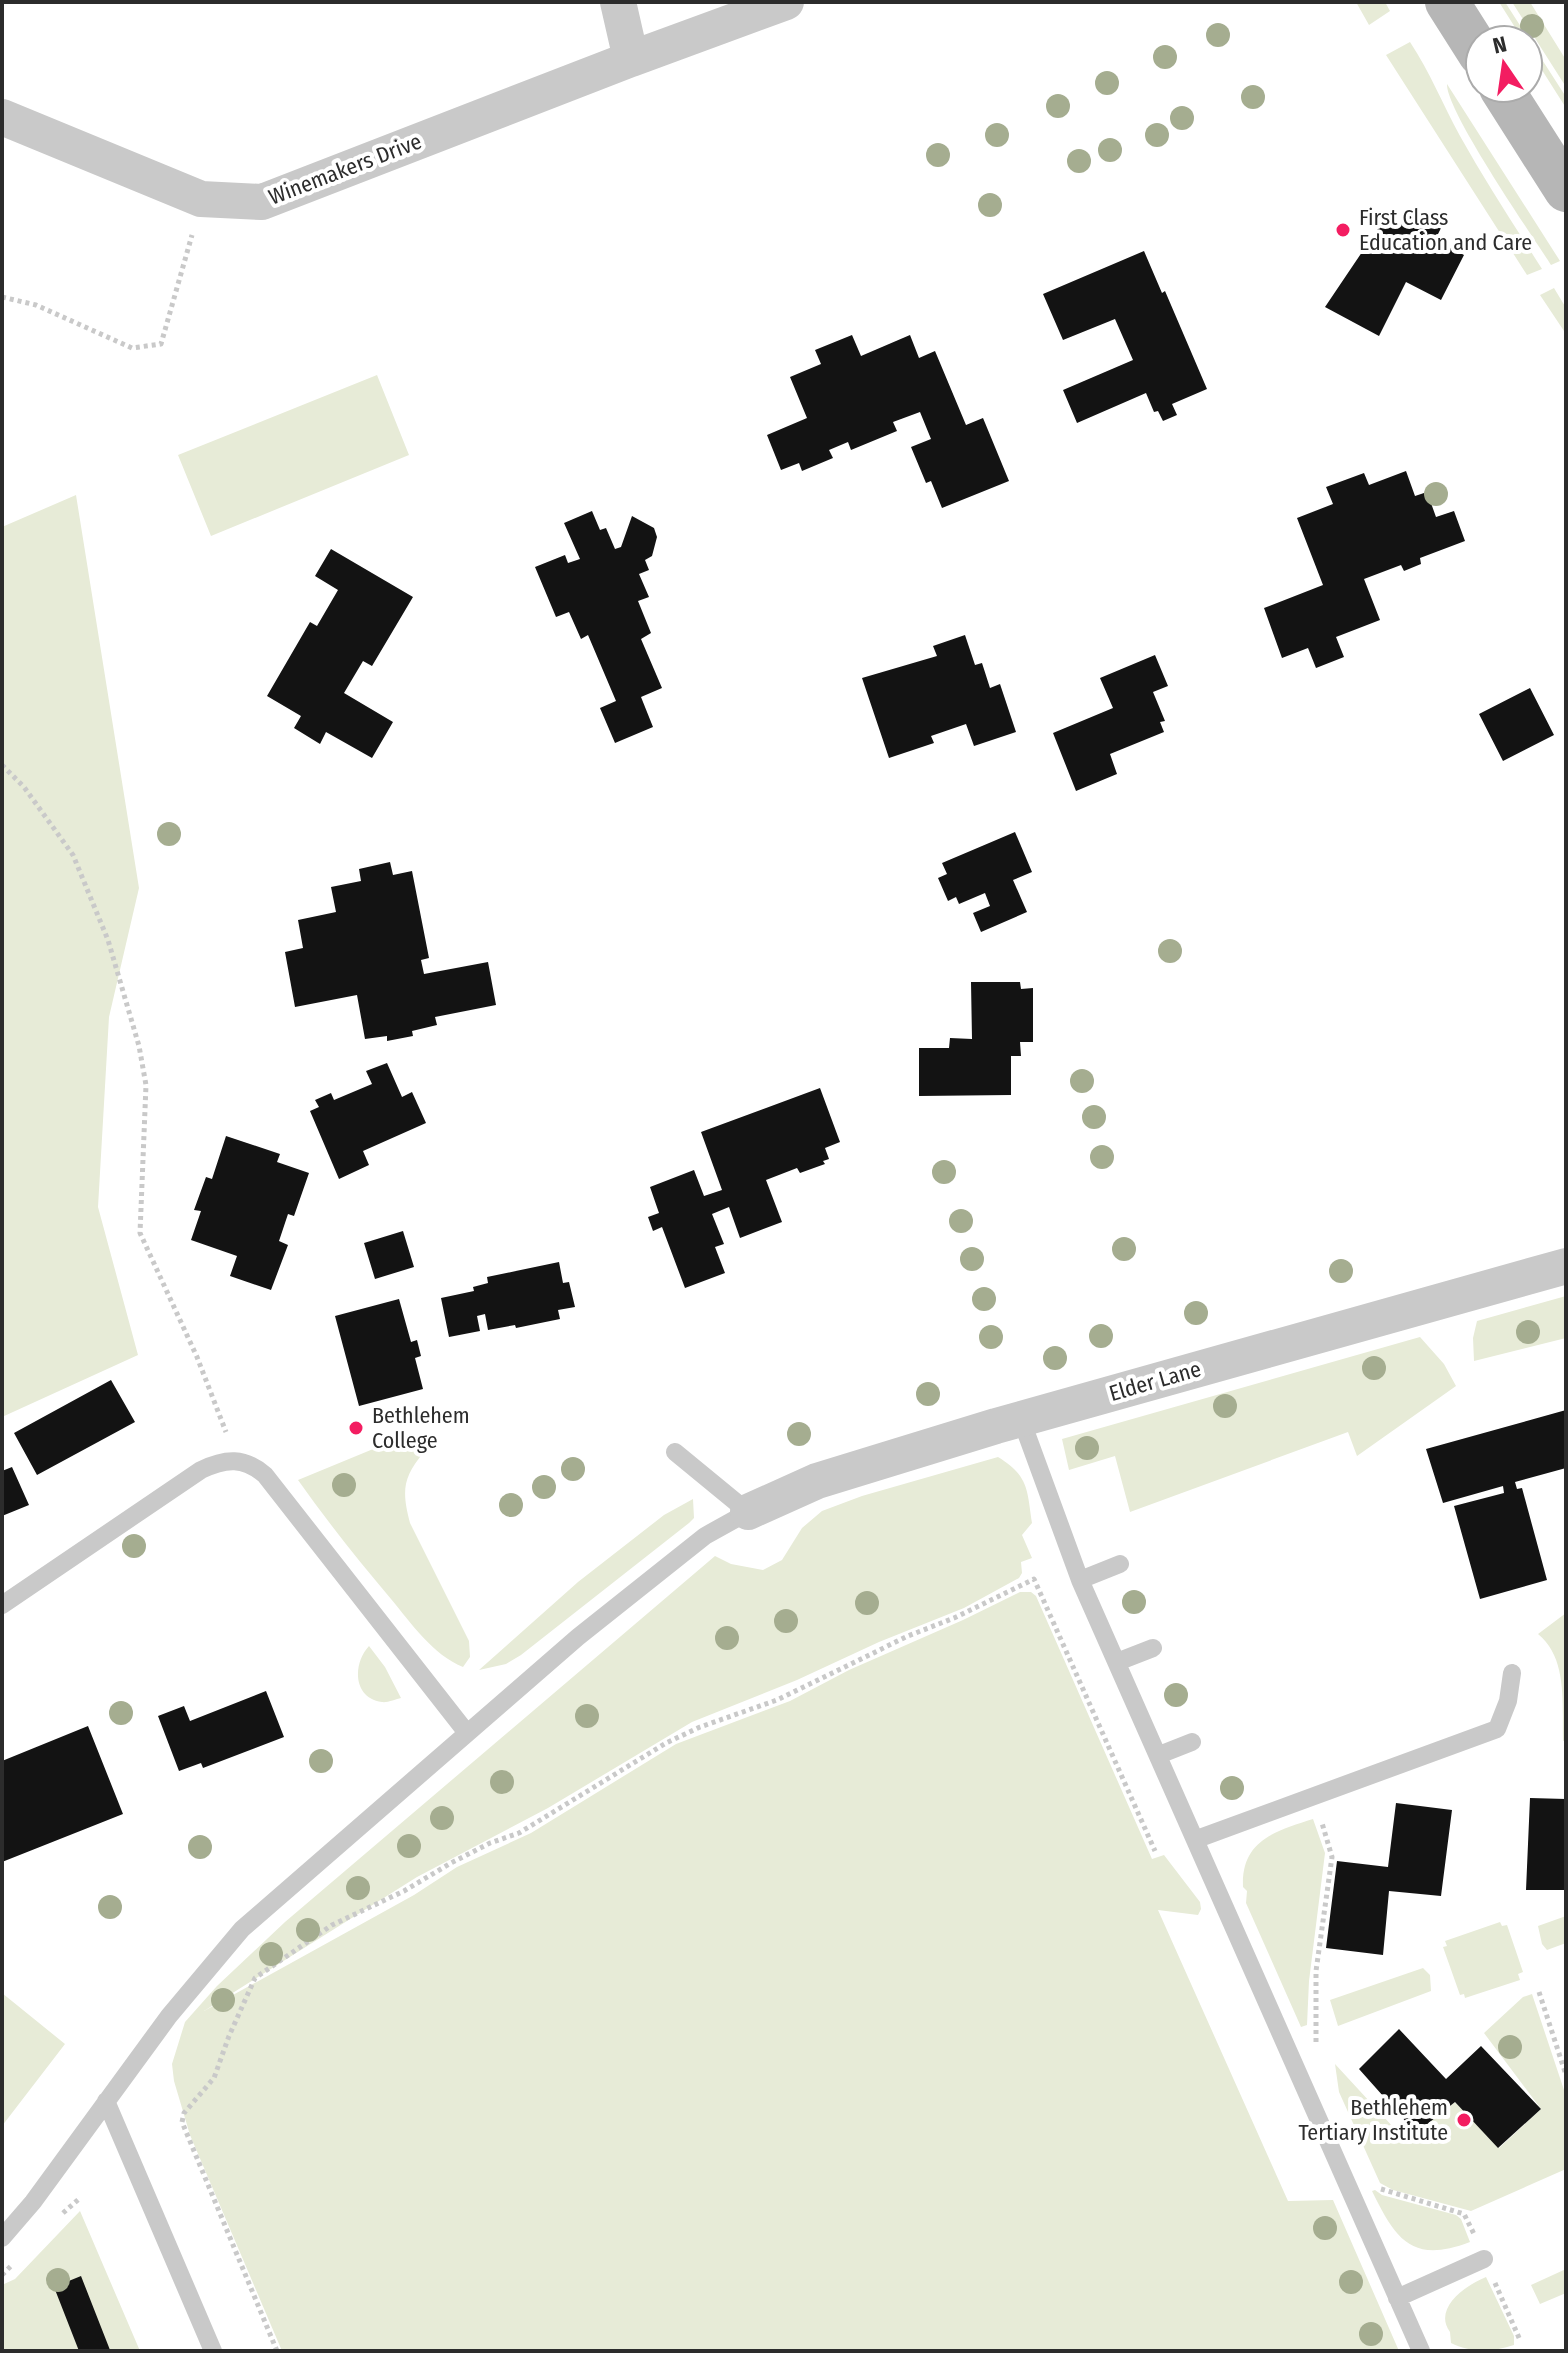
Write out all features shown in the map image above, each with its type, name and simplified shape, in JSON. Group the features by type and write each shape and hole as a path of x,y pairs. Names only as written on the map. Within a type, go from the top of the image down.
{"main road":[{"path":"1447,2 1464,29"},
{"path":"1511,104 1566,190"}],"street":[{"path":"618,2 631,59"},
{"name":"Winemakers Drive","path":"2,117 201,199 262,202 786,2"},
{"name":"Elder Lane","path":"748,1512 817,1481 1021,1419 1566,1266"}],"lane":[{"path":"1021,1419 1080,1580 1421,2351"},
{"path":"2,2238 33,2202 169,2016 242,1929 578,1637 705,1536 748,1512 675,1452"},
{"path":"2,1605 201,1470 218,1462 237,1459 254,1465 265,1475 467,1733"},
{"path":"1080,1580 1120,1564"},
{"path":"1117,1662 1153,1648"},
{"path":"1197,1839 1497,1729 1508,1701 1512,1673"},
{"path":"1159,1755 1192,1742"},
{"path":"106,2101 213,2351"},
{"path":"1397,2298 1487,2266"}],"path":[{"path":"2,297 36,305 132,348 161,344 201,199"},
{"path":"2,765 24,787 73,855 108,940 139,1046 146,1085 140,1233 197,1357 237,1459"},
{"path":"277,2351 182,2122 184,2113 214,2078 255,1978 332,1925 404,1891 477,1850 519,1833 666,1743 700,1727 777,1700 1034,1579 1155,1851"},
{"path":"1313,1796 1332,1857 1316,1971 1317,2053"},
{"path":"1539,1992 1566,2075"},
{"path":"1373,2181 1383,2191 1464,2214 1476,2239"},
{"path":"1487,2266 1520,2340"}],"green space":[{"path":"1356,2 1385,2 1390,11 1369,25"},
{"path":"1499,2 1505,2 1519,24 1513,24"},
{"path":"1512,2 1530,2 1544,24 1526,24"},
{"path":"1544,25 1566,60 1566,87 1544,52"},
{"path":"1410,42 1470,153 1542,269 1527,275 1386,55"},
{"path":"1544,63 1566,97 1566,108 1544,73"},
{"path":"1447,84 1560,261 1551,265 1509,202 1460,119"},
{"path":"1554,288 1566,308 1566,334 1540,295"},
{"path":"377,375 409,455 211,536 178,455"},
{"path":"76,495 139,888 109,1017 98,1207 138,1355 2,1417 2,527"},
{"path":"1566,1296 1566,1338 1474,1361 1473,1338 1477,1321"},
{"path":"1420,1337 1444,1364 1456,1386 1357,1456 1348,1432 1130,1512 1115,1456 1069,1470 1062,1439"},
{"path":"412,1433 424,1452 408,1478 405,1494 407,1512 469,1641 470,1657 463,1667 432,1647 415,1628 298,1480"},
{"path":"998,1457 1021,1478 1029,1501 1032,1523 1022,1535 1032,1558 1021,1562 1019,1578 964,1608 692,1722 548,1808 417,1877 204,2011 414,1895 457,1867 531,1833 676,1744 790,1701 849,1670 1020,1592 1031,1592 1036,1596 1152,1859 1164,1855 1200,1902 1198,1915 1158,1910 1288,2201 1333,2200 1399,2351 282,2351 190,2135 174,2081 172,2064 185,2022 217,1986 285,1922 715,1556 731,1564 763,1570 782,1560 802,1528 822,1511 862,1496"},
{"path":"693,1499 694,1518 689,1523 521,1655 506,1664 479,1670 578,1582 664,1515"},
{"path":"1566,1613 1566,1740 1563,1741 1559,1669 1548,1644 1538,1634"},
{"path":"369,1646 385,1667 401,1698 382,1702 372,1699 360,1687 358,1670"},
{"path":"1313,1819 1325,1853 1309,1981 1307,2025 1301,2027 1246,1903 1247,1891 1243,1887 1248,1858 1263,1840"},
{"path":"1566,1916 1566,1943 1547,1950 1542,1944 1538,1926"},
{"path":"1500,1922 1502,1926 1507,1925 1523,1972 1518,1974 1520,1980 1465,1998 1464,1994 1460,1995 1443,1947 1447,1946 1445,1941"},
{"path":"1423,1968 1430,1975 1431,1991 1338,2026 1330,2000"},
{"path":"2,1993 65,2044 2,2126"},
{"path":"1532,1994 1566,2096 1566,2169 1471,2211 1393,2190 1380,2183 1339,2092 1335,2064 1406,2141 1455,2102 1499,2148 1541,2109 1484,2033 1523,1997"},
{"path":"1372,2191 1382,2195 1456,2215 1461,2219 1470,2242 1434,2250 1408,2243 1389,2223"},
{"path":"80,2211 140,2351 2,2351 2,2285 15,2279"},
{"path":"1566,2269 1566,2293 1540,2304 1531,2285"},
{"path":"1486,2277 1514,2336 1514,2345 1498,2349 1466,2349 1451,2343 1445,2315 1460,2292"}],"building":[{"path":"1409,211 1441,228 1435,240 1464,255 1441,300 1406,282 1379,336 1325,307 1387,215 1404,224"},
{"path":"1144,251 1162,293 1165,291 1207,389 1172,404 1177,415 1163,421 1158,411 1154,412 1146,393 1077,423 1063,390 1133,360 1115,319 1063,340 1043,294"},
{"path":"852,335 861,356 910,335 919,358 935,351 966,425 983,418 1009,481 942,508 931,481 926,483 911,447 931,439 920,412 893,422 897,431 851,450 848,442 829,450 833,458 802,471 799,463 781,470 767,435 807,418 790,377 821,364 815,350"},
{"path":"1406,471 1415,496 1427,492 1436,517 1454,511 1465,541 1420,558 1421,564 1404,571 1401,565 1364,579 1380,620 1336,637 1344,657 1316,668 1308,648 1282,658 1264,608 1323,585 1297,518 1333,504 1326,487 1364,473 1369,485"},
{"path":"592,511 600,530 606,528 615,549 621,547 632,516 654,528 657,537 652,556 645,560 649,570 639,574 649,597 638,601 651,633 641,639 662,688 641,697 653,727 615,743 600,708 616,701 588,635 581,639 569,612 556,617 535,567 565,555 568,563 580,559 564,523"},
{"path":"331,549 413,597 372,666 363,661 344,693 393,722 372,758 326,732 320,744 294,728 301,716 267,696 310,622 317,626 338,590 315,576"},
{"path":"965,635 975,665 982,663 990,688 1000,684 1016,732 974,746 966,724 931,736 934,743 889,758 862,678 937,656 933,646"},
{"path":"1155,655 1168,686 1153,692 1165,721 1160,722 1164,732 1110,754 1117,774 1076,791 1053,733 1113,708 1100,678"},
{"path":"1530,688 1554,735 1503,761 1479,714"},
{"path":"1015,832 1032,872 1013,880 1027,912 981,932 973,913 990,906 985,893 959,904 956,897 948,901 938,878 947,874 942,863"},
{"path":"390,862 393,875 412,871 429,958 421,960 424,974 488,962 496,1005 435,1017 437,1025 412,1031 413,1036 387,1041 387,1036 365,1039 357,995 295,1007 285,952 303,948 298,920 336,912 331,887 361,881 359,869"},
{"path":"971,982 1020,982 1021,989 1033,988 1033,1042 1020,1042 1021,1056 1011,1056 1011,1095 919,1096 919,1048 949,1048 950,1038 972,1039"},
{"path":"387,1063 402,1097 412,1092 426,1123 363,1151 369,1165 339,1179 310,1111 319,1107 315,1100 331,1093 334,1100 372,1084 366,1071"},
{"path":"820,1088 840,1142 825,1148 829,1159 823,1161 825,1164 800,1173 797,1168 766,1180 782,1222 740,1238 729,1207 712,1214 724,1244 715,1247 725,1273 685,1288 662,1227 653,1231 648,1217 659,1213 650,1187 694,1170 704,1196 722,1190 701,1132"},
{"path":"226,1136 280,1154 277,1162 309,1173 294,1216 288,1214 279,1241 288,1245 271,1290 230,1276 237,1256 191,1240 201,1211 194,1210 206,1177 212,1179"},
{"path":"403,1231 414,1267 375,1279 364,1243"},
{"path":"559,1262 563,1283 569,1282 575,1307 558,1310 560,1319 488,1330 485,1314 477,1316 480,1331 449,1337 441,1298 474,1291 473,1287 488,1283 487,1277"},
{"path":"399,1299 411,1342 417,1340 421,1356 415,1358 423,1389 359,1406 335,1316"},
{"path":"111,1380 135,1422 37,1475 14,1433"},
{"path":"1566,1410 1566,1468 1515,1482 1517,1489 1522,1488 1547,1580 1480,1599 1454,1506 1504,1493 1503,1486 1443,1503 1426,1449"},
{"path":"12,1467 29,1505 2,1516 2,1471"},
{"path":"266,1691 284,1737 203,1768 201,1763 179,1771 158,1716 184,1706 190,1721"},
{"path":"88,1726 123,1814 2,1862 2,1761"},
{"path":"1530,1798 1566,1799 1566,1890 1526,1890"},
{"path":"1396,1803 1452,1810 1441,1896 1389,1891 1383,1955 1326,1948 1337,1861 1388,1867"},
{"path":"1399,2029 1446,2079 1481,2046 1541,2109 1498,2148 1455,2102 1416,2133 1359,2069"},
{"path":"81,2276 110,2350 79,2351 54,2287"}],"place":[{"name":"First Class Education and Care","path":"1343,230"},
{"name":"Bethlehem College","path":"356,1428"},
{"name":"Bethlehem Tertiary Institute","path":"1464,2120"}]}
